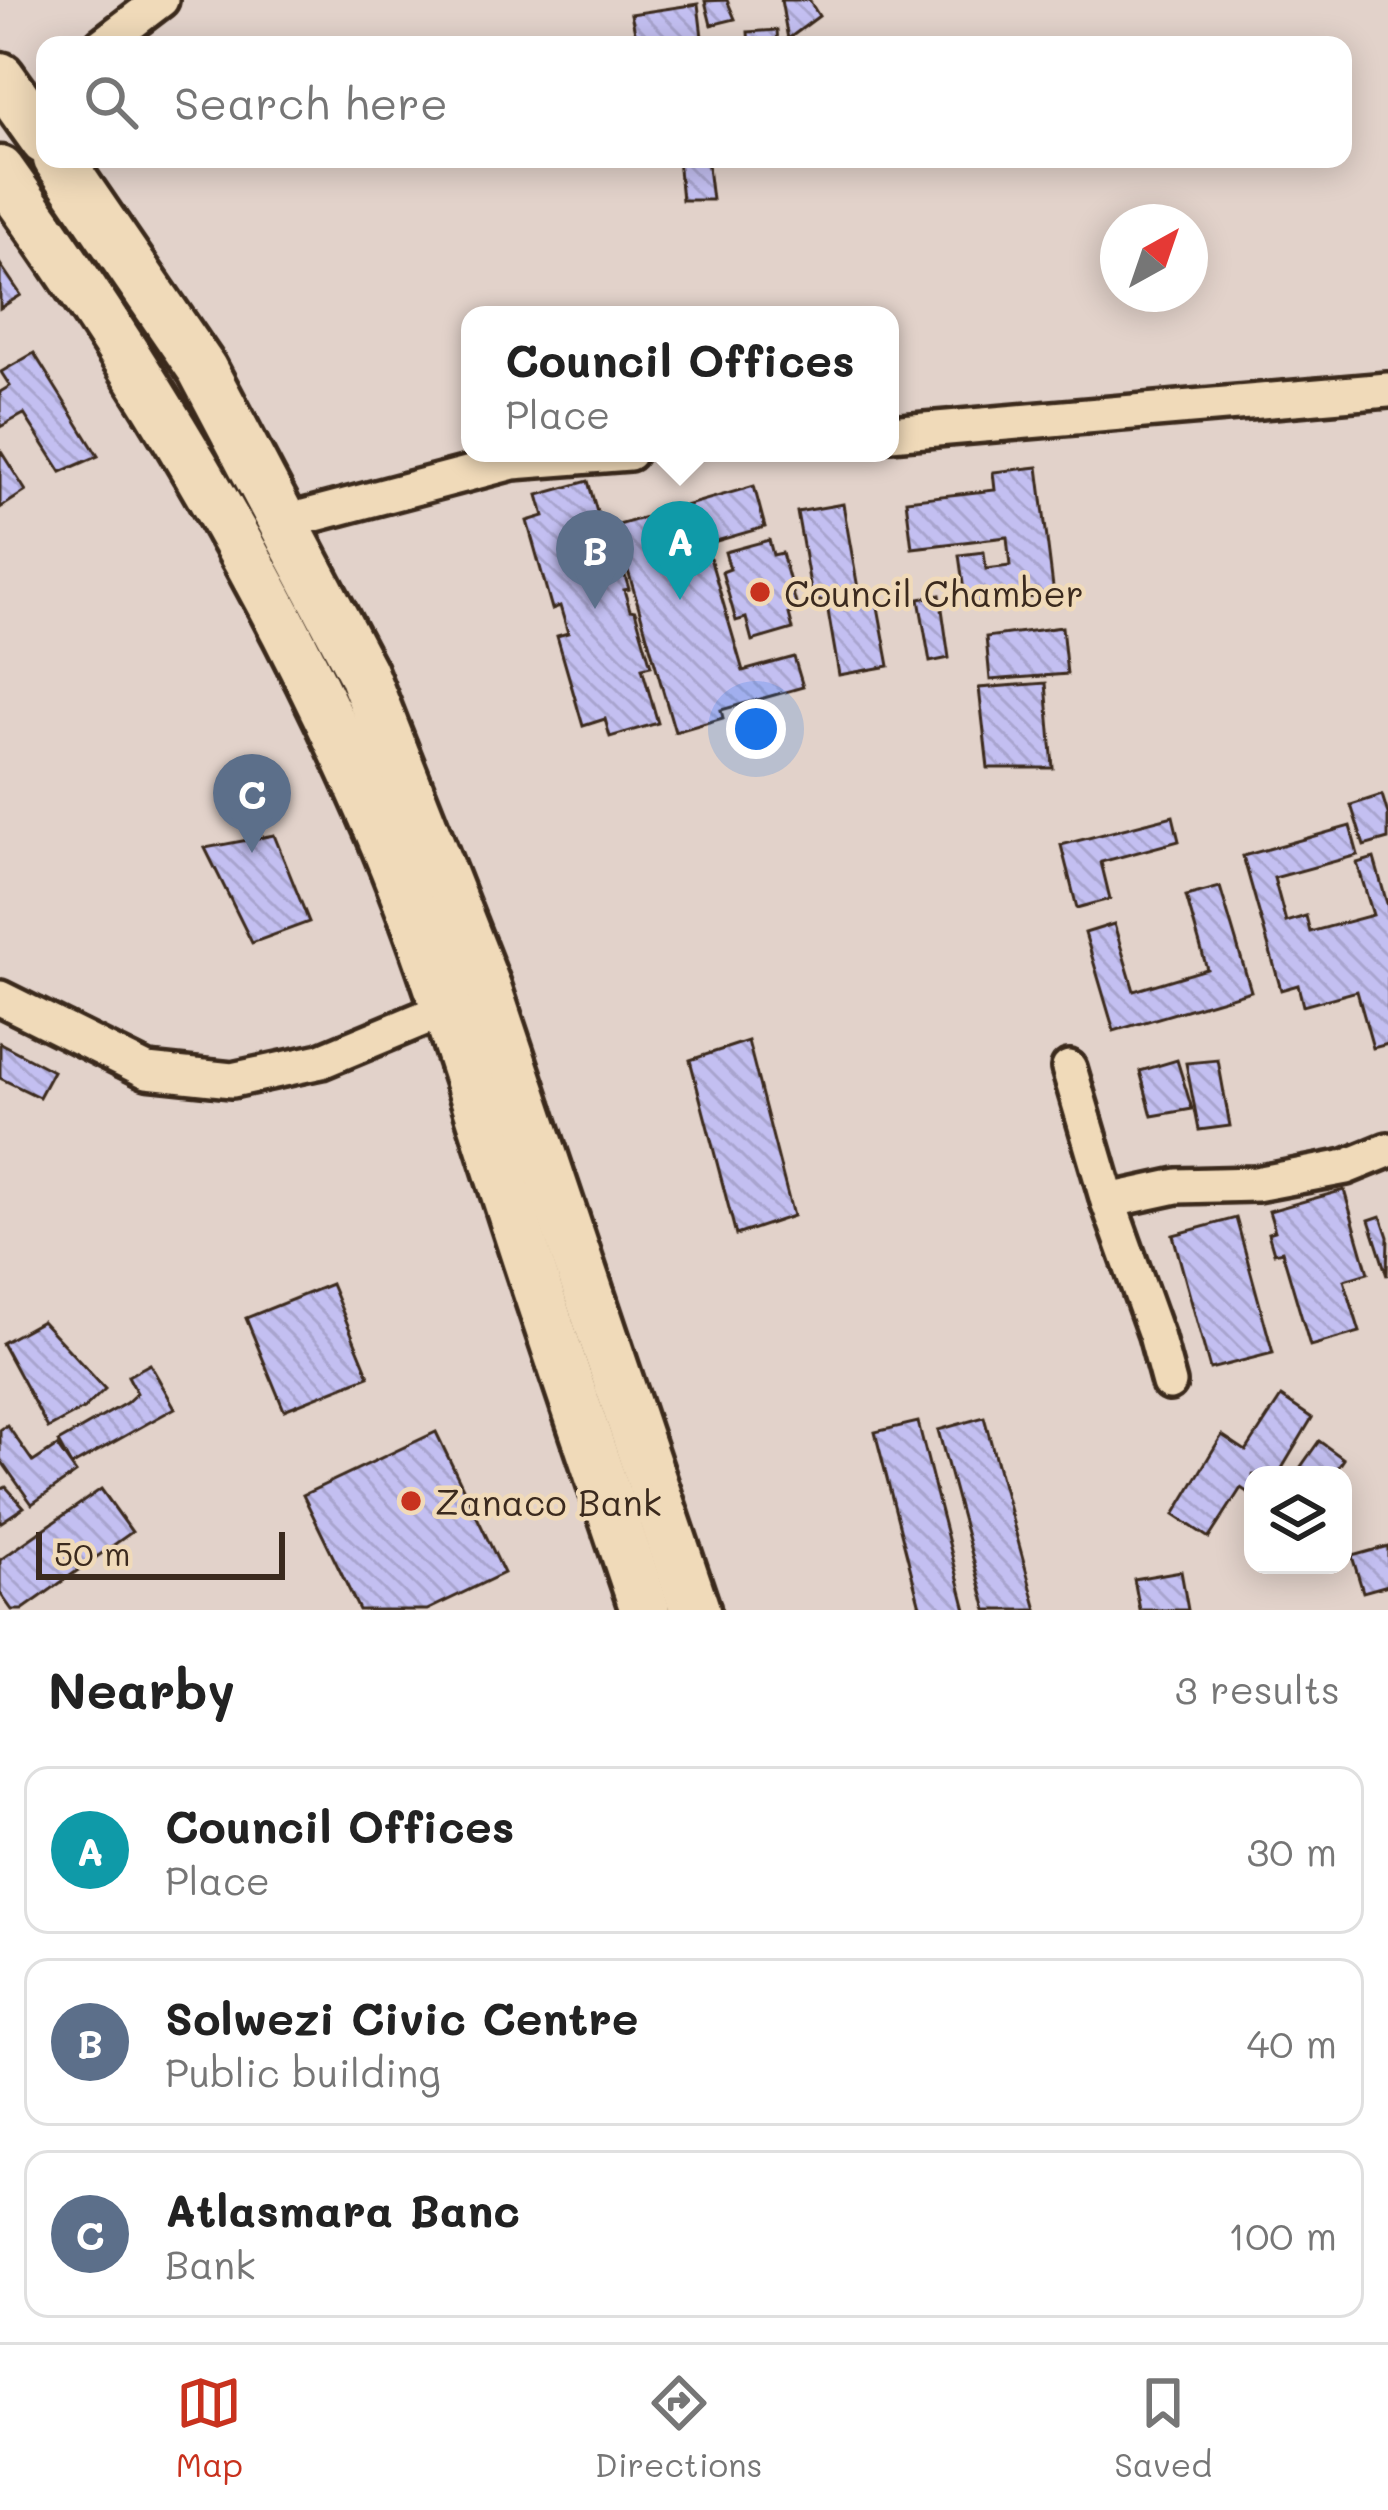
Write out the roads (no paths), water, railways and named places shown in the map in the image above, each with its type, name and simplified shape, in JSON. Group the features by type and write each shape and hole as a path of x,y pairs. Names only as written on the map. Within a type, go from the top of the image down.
{"highway":[{"path":"64,168 202,369 362,672 487,987 695,1610"},
{"path":"0,171 146,387 273,604 373,815 446,1010 645,1610"}],"street":[{"path":"114,36 161,0"},
{"path":"899,432 1388,390"},
{"path":"285,522 513,462"},
{"path":"0,998 147,1071 232,1080 322,1061 446,1010"},
{"path":"1070,1068 1108,1201 1169,1383"},
{"path":"1108,1201 1177,1186 1256,1184 1346,1167 1388,1152"}],"place":[{"name":"Council Chamber","path":"760,592"},
{"name":"Council Offices","path":"680,600"},
{"name":"Solwezi Civic Centre","path":"595,609"},
{"name":"Atlasmara Banc","path":"252,853"},
{"name":"Zanaco Bank","path":"411,1501"}]}
